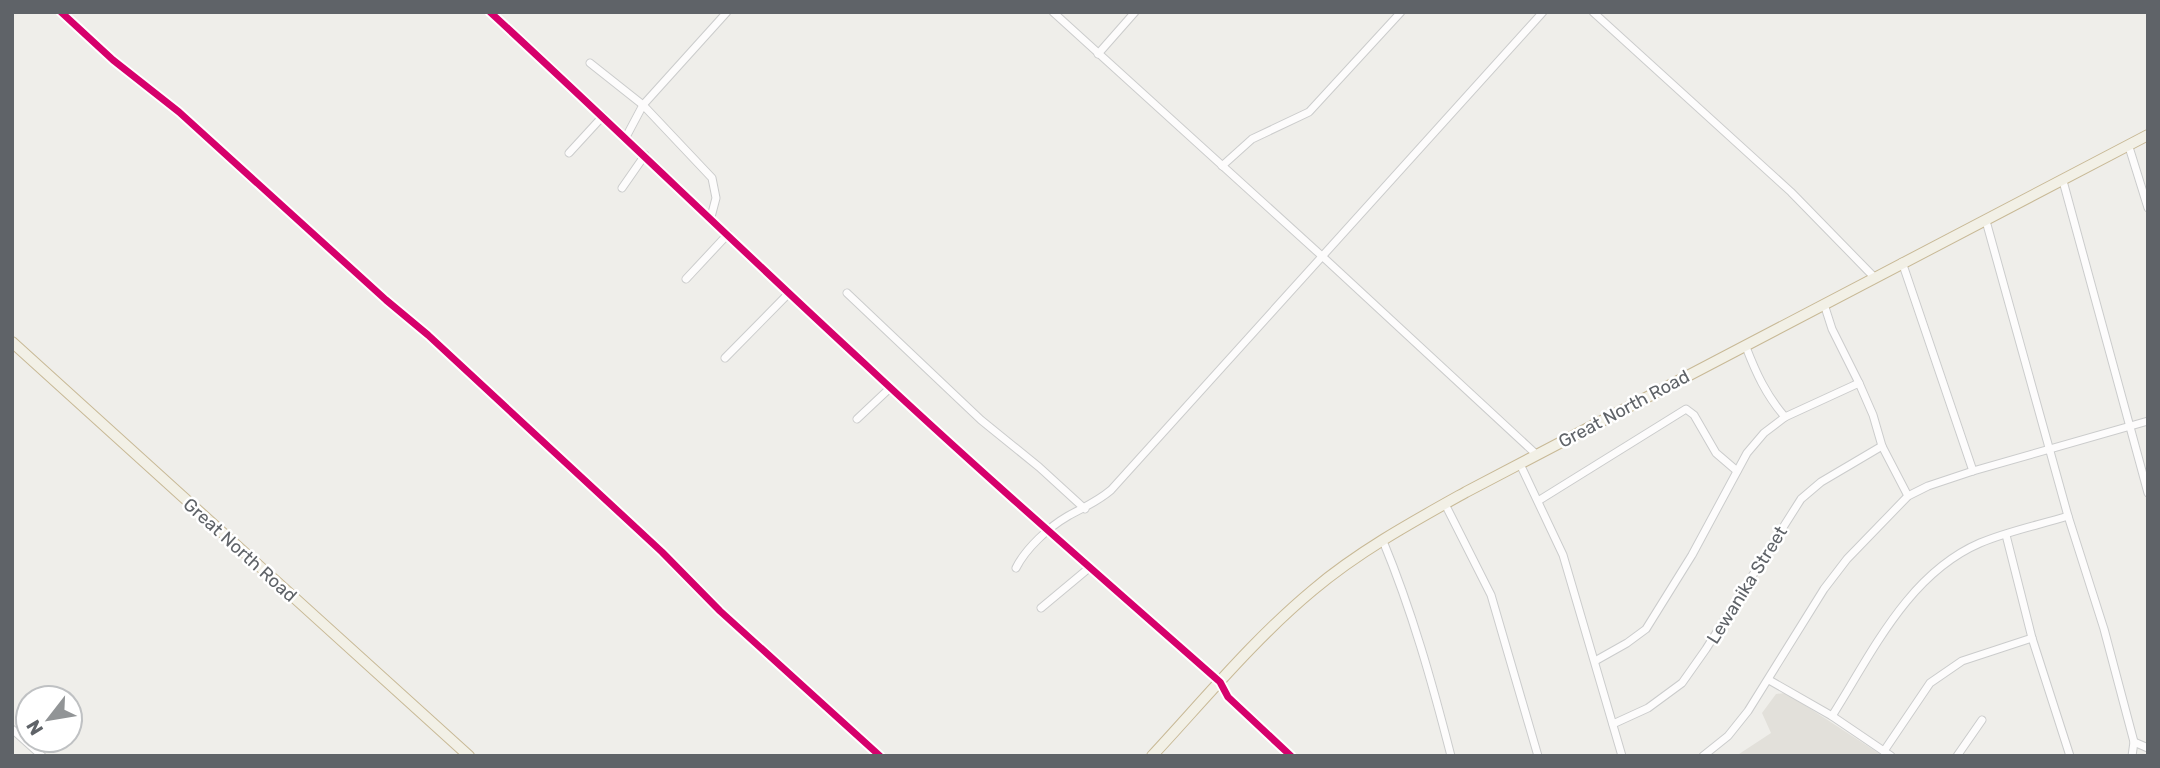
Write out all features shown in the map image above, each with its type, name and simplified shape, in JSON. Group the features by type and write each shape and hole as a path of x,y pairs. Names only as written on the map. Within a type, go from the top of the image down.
{"highway":[{"name":"Great North Road","path":"1152,756 1220,682 1313,590 1384,541 1445,504 1520,464 2148,135"},
{"name":"Great North Road","path":"12,342 470,756"}],"street":[{"path":"61,12 113,60 179,112 428,335 662,552 720,611 880,756"},
{"path":"490,12 890,388 1220,682 1228,697 1290,756"},
{"path":"626,137 643,105 727,12"},
{"path":"1053,12 1537,455"},
{"path":"1098,54 1135,12"},
{"path":"1222,166 1252,139 1309,111 1401,12"},
{"path":"1016,568 1021,559 1066,517 1085,509 1111,490 1543,12"},
{"path":"1593,12 1791,192 1874,277"},
{"path":"590,63 643,105 712,178 716,198 711,217"},
{"path":"569,153 603,116"},
{"path":"2129,146 2148,208"},
{"path":"622,188 645,155"},
{"path":"2063,181 2148,493"},
{"path":"1986,220 2068,516 2104,629 2134,742 2132,756"},
{"path":"685,279 728,234"},
{"path":"1902,262 1973,471"},
{"path":"725,358 789,293"},
{"path":"847,293 981,421 1039,467 1085,509"},
{"path":"1824,304 1832,329 1873,415 1882,446 1908,496"},
{"path":"1746,347 1760,382 1785,417"},
{"path":"1595,661 1646,629 1692,555 1747,453 1764,433 1785,417 1859,383"},
{"path":"857,419 890,388"},
{"path":"1538,501 1689,409 1716,453 1737,471"},
{"path":"1703,756 1728,736 1769,680 1824,589 1847,559 1908,496 1928,486 1973,471 2148,421"},
{"name":"Lewanika Street","path":"1613,724 1648,708 1682,683 1801,499 1828,477 1882,446"},
{"path":"1520,464 1563,555 1622,756"},
{"path":"1445,504 1491,595 1538,756"},
{"path":"1832,716 1905,600 1931,575 1956,556 1981,543 2068,516"},
{"path":"2006,536 2032,638 2070,756"},
{"path":"1384,541 1406,595 1425,654 1451,756"},
{"path":"1041,608 1089,568"},
{"path":"1884,751 1930,683 1962,661 2032,638"},
{"path":"1769,680 1832,716 1891,756"},
{"path":"1957,756 1982,720"},
{"path":"12,729 42,756"},
{"path":"2134,742 2148,747"}],"shaded area":[{"path":"1786,693 1883,756 1736,756 1771,733 1762,713 1776,694"}],"cycle path":[{"path":"61,12 113,60 179,112 428,335 662,552 720,611 880,756"},
{"path":"490,12 909,405 1220,682 1228,697 1291,756"}]}
